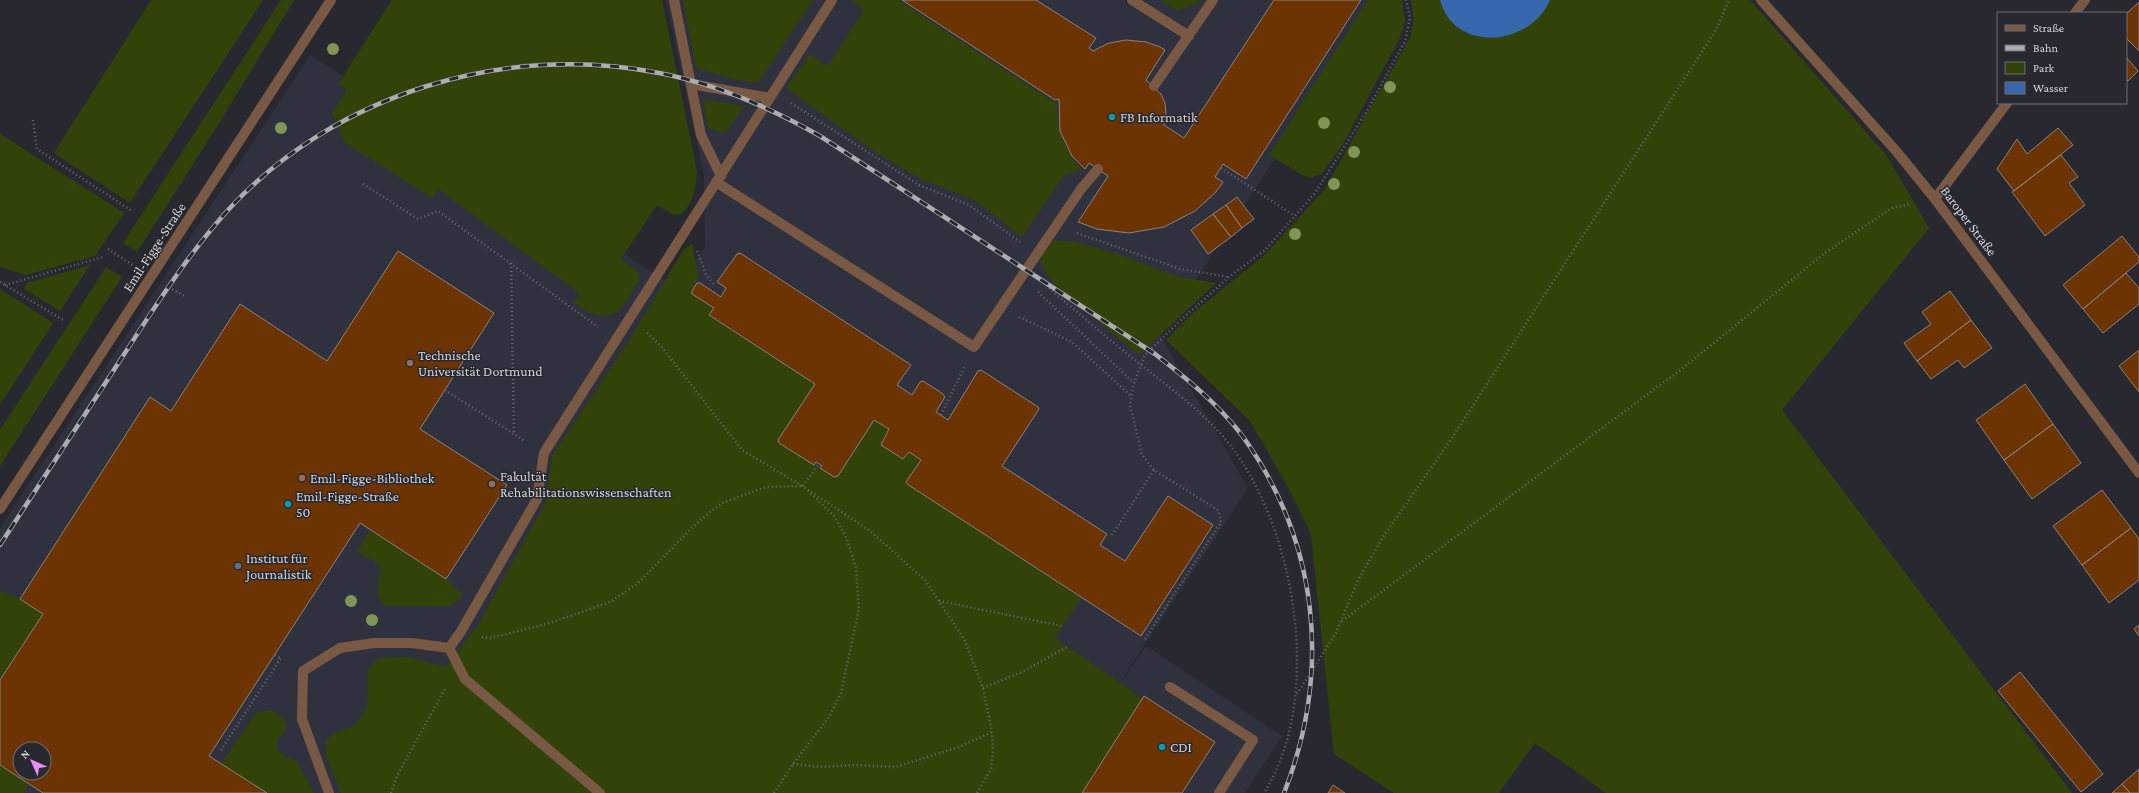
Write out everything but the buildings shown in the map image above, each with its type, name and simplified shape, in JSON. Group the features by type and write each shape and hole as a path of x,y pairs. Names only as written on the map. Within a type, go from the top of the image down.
{"street":[{"name":"Emil-Figge-Straße","path":"0,509 331,0"},
{"path":"674,0 701,135 718,179 974,347 1081,188 1098,170"},
{"path":"449,648 460,633 537,499 544,453 832,0"},
{"path":"1132,0 1189,36"},
{"path":"1154,86 1213,0"},
{"name":"Baroper Straße","path":"1761,0 1897,152 1935,199 2139,473"},
{"path":"2076,12 2085,0"},
{"path":"691,84 772,95"},
{"path":"1935,199 2006,104"},
{"path":"329,793 302,719 303,671 340,648 374,643 412,644 449,648"},
{"path":"449,648 465,679 600,793"},
{"path":"1170,687 1253,740 1219,793"}],"path":[{"path":"1145,639 1221,522 1218,510 1154,470 1142,455 1131,412 1131,396 1134,383 1145,355 1229,277 1264,250 1315,193 1367,111 1405,42 1410,18 1406,0"},
{"path":"1297,694 1328,646 1341,621 1358,580 1383,537 1450,442 1716,30 1729,0"},
{"path":"772,95 919,184 969,205 1014,238"},
{"path":"33,120 37,149 132,211"},
{"path":"1221,168 1295,216"},
{"path":"363,184 418,219 438,211 616,340"},
{"path":"1341,621 1683,368 1826,252 1892,208 1935,199"},
{"path":"1056,225 1180,269 1229,277"},
{"path":"108,249 131,264"},
{"path":"5,285 103,257"},
{"path":"511,263 514,434"},
{"path":"1024,273 1177,393 1229,444 1253,480 1271,522 1286,567 1298,662 1297,694 1293,721 1282,755 1264,793"},
{"path":"1024,273 1134,383"},
{"path":"706,274 714,285"},
{"path":"0,282 63,320"},
{"path":"171,288 184,296"},
{"path":"1000,308 1072,342 1131,396"},
{"path":"630,319 661,346 742,450 802,486 869,530 925,580 964,639 983,688 992,732 991,769 977,793"},
{"path":"941,415 974,347"},
{"path":"445,390 544,453"},
{"path":"802,486 819,464"},
{"path":"1112,535 1154,470"},
{"path":"460,633 490,638 550,623 610,602 637,584 699,521 722,503 766,487 802,486 834,516 847,539 856,568 859,609 841,692 829,717 793,764 774,793"},
{"path":"939,601 1062,626"},
{"path":"983,688 1024,671 1067,647"},
{"path":"391,793 397,776 445,688 449,648"},
{"path":"221,750 281,658"},
{"path":"793,764 822,767 856,765 895,767 959,747 992,732"}],"shaded area":[{"name":"Technische Universität Dortmund","path":"666,0 1378,0 1160,335 1248,488 1109,699 1146,646 1282,736 1245,793 0,793 0,528 310,55 668,282 674,293 705,247 704,175"}],"green space":[{"path":"151,0 263,0 130,203 54,153"},
{"path":"281,0 294,0 213,133 137,252 123,243"},
{"path":"392,0 662,0 697,171 696,183 692,199 682,214 674,215 657,205 621,259 638,271 639,280 626,303 615,313 603,316 584,310 574,303 580,294 438,189 432,198 344,142 332,113 347,90 338,84"},
{"path":"683,0 813,0 758,83 732,79 696,68"},
{"path":"851,0 898,0 1057,104 1058,123 1063,140 1076,163 1082,170 1064,175 1022,237 973,199 923,180 875,152 786,88 810,54 828,66 864,10"},
{"path":"1160,0 1200,0 1198,3 1178,11"},
{"path":"1368,0 1402,0 1405,21 1400,38 1343,144 1322,174 1311,178 1302,175 1269,155"},
{"path":"1411,0 1750,0 1887,156 1929,228 1782,410 2072,793 1606,793 1535,743 1499,793 1394,793 1334,754 1311,534 1289,489 1250,421 1166,340 1194,312 1266,254 1324,190 1410,38 1414,18"},
{"path":"703,99 744,106 730,127 723,133 708,128"},
{"path":"0,134 124,213 95,256 26,275 0,267"},
{"path":"1054,240 1076,242 1115,253 1179,277 1216,283 1139,355 1057,287 1043,269 1041,257"},
{"path":"692,244 699,277 691,291 692,294 714,309 709,316 815,384 778,440 779,443 834,477 838,476 874,420 889,430 881,444 903,459 909,452 920,459 906,482 907,484 1081,598 1055,638 1143,699 1082,793 341,793 326,756 326,741 337,732 353,726 363,715 368,701 367,671 379,658 408,657 446,667 478,625 546,502 552,456 627,344 684,249"},
{"path":"90,265 60,311 24,289 27,283"},
{"path":"106,267 122,277 0,466 0,430"},
{"path":"0,289 53,323 0,405"},
{"path":"370,530 446,579 463,595 451,606 386,606 379,598 378,594 381,569 376,562 357,552"},
{"path":"0,591 20,599 43,614 0,680"},
{"path":"271,710 284,719 287,728 278,739 276,747 284,756 296,760 314,793 267,793 221,764 256,713"},
{"path":"0,765 12,773 12,781 24,781 29,784 24,793 0,793"}],"water":[{"path":"1440,0 1550,0 1541,15 1527,27 1511,34 1494,38 1477,36 1461,30 1448,18"}],"railway":[{"path":"0,545 146,320 199,245 229,209 272,169 319,135 371,107 426,86 484,72 542,65 601,65 659,73 701,83 722,90 762,106 820,136 1155,354 1201,391 1232,423 1241,434 1267,475 1287,518 1302,562 1310,608 1312,654 1308,700 1299,747 1284,793"}],"place":[{"name":"FB Informatik","path":"1112,117"},
{"name":"Technische Universität Dortmund","path":"410,363"},
{"name":"Emil-Figge-Bibliothek","path":"302,478"},
{"name":"Fakultät Rehabilitationswissenschaften","path":"492,484"},
{"name":"Emil-Figge-Straße 50","path":"288,504"},
{"name":"Institut für Journalistik","path":"238,566"},
{"name":"CDI","path":"1162,747"}]}
